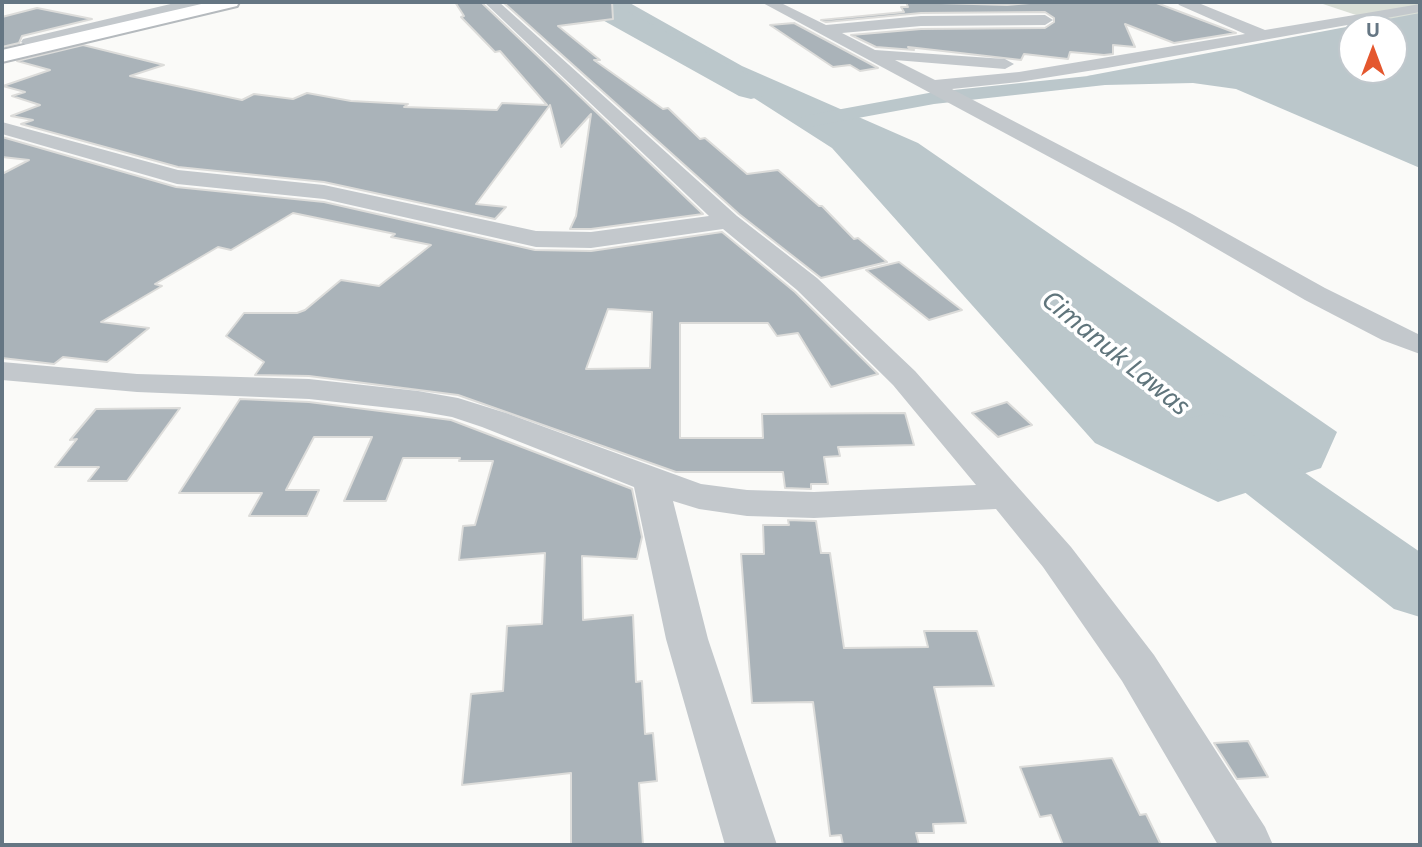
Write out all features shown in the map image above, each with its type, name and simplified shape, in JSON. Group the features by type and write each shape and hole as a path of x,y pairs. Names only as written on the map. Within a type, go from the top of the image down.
{"main road":[{"path":"2,56 198,4 231,2"}],"street":[{"path":"491,2 728,221 807,284 904,378 1057,557 1138,668 1247,845"},
{"path":"768,2 827,30 864,53 1183,219 1315,294 1392,334 1420,345"},
{"path":"1184,2 1264,36"},
{"path":"1358,14 1412,2"},
{"path":"827,30 920,21 1043,28 1023,3"},
{"path":"1380,14 1420,8"},
{"path":"944,93 1025,66 1264,36 1338,21"},
{"path":"864,53 1025,66"},
{"path":"2,128 177,177 324,192 537,239 591,240 728,221"},
{"path":"2,371 137,383 309,389 458,408 650,480 699,495 747,503 814,505 1005,495"},
{"path":"650,480 687,639 751,845"}],"shaded area":[{"path":"1317,2 1420,2 1420,14 1408,16 1408,14 1353,14"}],"water":[{"path":"604,2 628,2 742,66 918,143 1337,432 1321,468 1218,502 1095,443 832,148"},
{"path":"1420,13 1420,168 1236,89 1193,83 1105,85 1087,76 1338,29 1338,84 1408,84 1408,15"}],"building":[{"path":"455,2 481,2 703,214 591,229 570,229 576,216 591,114 561,147 550,105 476,204 506,207 495,219 324,182 178,167 21,124 33,120 11,116 40,105 12,96 25,92 3,86 50,70 17,61 83,45 164,65 130,76 242,100 254,94 293,99 307,93 351,101 408,104 404,107 497,110 502,103 547,105 500,51 495,52 461,17 464,16"},
{"path":"503,2 612,2 613,19 558,26 600,60 594,60 663,109 668,108 700,139 705,138 747,174 778,170 822,206 854,239 858,238 887,262 821,278 739,214"},
{"path":"906,2 1007,5 1041,2 1154,2 1236,33 1174,43 1125,24 1135,47 1113,45 1113,54 1104,55 1070,52 1068,59 1024,54 1021,60 908,47 914,50 876,47 851,35 921,29 1045,28 1054,22 1054,18 1045,12 921,13 826,22 821,20 904,12 901,7 908,7"},
{"path":"37,8 92,19 22,36 19,43 2,47 2,17"},
{"path":"794,23 878,68 860,71 850,65 833,67 770,25"},
{"path":"2,137 176,187 324,202 535,250 591,251 722,232 795,292 878,374 831,387 798,333 777,336 768,323 680,323 680,438 763,438 762,414 905,413 914,445 838,447 840,456 824,457 828,484 811,484 811,489 785,488 783,472 676,472 458,395 309,376 255,375 264,362 226,336 244,313 297,313 305,310 341,280 379,286 431,245 391,237 395,234 293,213 231,250 218,247 155,284 162,286 101,322 149,328 107,362 63,357 54,364 2,358 2,174 29,160 2,157","holes":["608,309 652,312 650,368 586,369"]},
{"path":"899,262 962,310 929,320 866,270"},
{"path":"240,399 309,402 451,420 632,489 642,537 637,559 582,556 583,620 633,615 636,682 642,681 645,734 653,733 657,781 639,783 643,845 571,845 571,773 462,785 471,694 503,691 507,626 542,624 545,553 459,560 463,526 475,525 493,461 403,458 386,501 344,501 372,437 314,437 286,490 319,490 307,516 249,516 262,493 179,493"},
{"path":"1007,402 1032,425 998,437 972,413"},
{"path":"180,408 127,481 88,481 99,467 55,467 77,439 70,440 96,409"},
{"path":"788,520 816,521 821,553 830,553 844,648 928,647 924,631 977,631 994,686 934,687 966,823 933,824 934,833 916,833 919,845 843,845 841,835 830,836 813,702 752,703 741,554 764,554 763,525 789,525"},
{"path":"1248,741 1268,777 1237,779 1214,743"},
{"path":"1112,758 1140,815 1146,814 1161,845 1063,845 1051,815 1040,817 1020,767"}],"waterway":[{"path":"590,2 751,89"},
{"path":"809,121 934,98 1098,81"},
{"name":"Cimanuk Lawas","path":"1211,432 1260,472 1420,589"}]}
